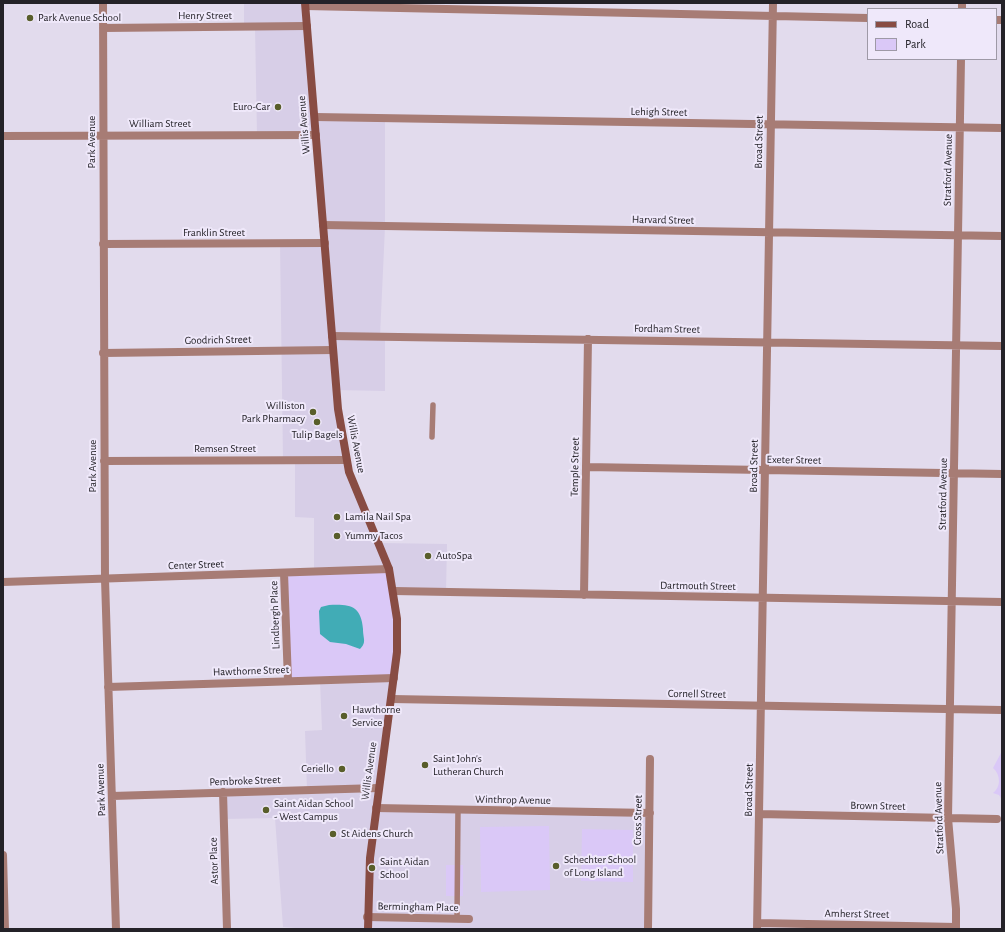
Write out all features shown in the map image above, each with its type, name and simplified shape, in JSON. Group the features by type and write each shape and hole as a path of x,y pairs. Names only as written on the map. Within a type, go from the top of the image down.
{"main road":[{"name":"Willis Avenue","path":"306,4 338,409 346,460 354,486 380,543 389,569 394,591 398,633 392,699 378,788 368,872 368,929"}],"street":[{"name":"Park Avenue","path":"103,3 105,579 116,929"},
{"name":"Broad Street","path":"758,926 773,3"},
{"path":"306,4 867,18"},
{"name":"Henry Street","path":"103,28 308,26"},
{"name":"Stratford Avenue","path":"956,928 948,818 961,60"},
{"name":"Lehigh Street","path":"315,118 1002,128"},
{"name":"William Street","path":"3,136 316,135"},
{"name":"Harvard Street","path":"323,225 1002,236"},
{"name":"Franklin Street","path":"103,244 325,243"},
{"name":"Fordham Street","path":"332,336 1002,346"},
{"name":"Temple Street","path":"584,595 588,339"},
{"name":"Goodrich Street","path":"104,352 333,350"},
{"name":"Remsen Street","path":"104,461 346,460"},
{"name":"Exeter Street","path":"586,467 1002,474"},
{"name":"Center Street","path":"3,582 389,569"},
{"name":"Lindbergh Place","path":"284,573 288,681"},
{"name":"Dartmouth Street","path":"394,591 1002,602"},
{"name":"Hawthorne Street","path":"108,687 394,678"},
{"name":"Cornell Street","path":"392,699 1002,710"},
{"name":"Cross Street","path":"648,929 650,759"},
{"name":"Pembroke Street","path":"112,796 378,788"},
{"name":"Astor Place","path":"222,792 227,929"},
{"name":"Winthrop Avenue","path":"376,808 650,813"},
{"name":"Brown Street","path":"759,814 997,819"},
{"path":"3,855 5,929"},
{"name":"Bermingham Place","path":"367,917 468,919"},
{"name":"Amherst Street","path":"758,926 956,928"}],"lane":[{"path":"432,437 434,405"},
{"path":"457,919 458,810"}],"shaded area":[{"path":"244,3 389,3 389,9 306,6 315,117 385,118 385,227 380,336 385,336 385,391 337,390 346,460 380,543 447,544 446,592 394,591 314,572 314,518 295,517 295,461 283,460 280,243 324,243 316,136 257,135 255,27 244,27"},
{"path":"394,678 376,808 650,813 648,929 297,929 283,927 275,818 223,819 223,792 307,790 305,731 322,730 320,680"}],"green space":[{"path":"389,569 397,619 393,678 291,680 286,573"},
{"path":"1002,751 1002,800 999,795 993,793 998,788 999,777 993,768"},
{"path":"549,826 550,890 481,892 480,827"},
{"path":"582,829 633,830 633,882 581,881"},
{"path":"446,865 463,865 463,896 446,896"}],"water":[{"path":"329,605 349,606 354,608 360,615 364,640 360,649 346,644 330,642 320,634 319,611 321,607"}],"place":[{"name":"Park Avenue School","path":"30,18"},
{"name":"Euro-Car","path":"278,107"},
{"name":"Williston Park Pharmacy","path":"313,412"},
{"name":"Tulip Bagels","path":"317,422"},
{"name":"Lamila Nail Spa","path":"337,517"},
{"name":"Yummy Tacos","path":"337,536"},
{"name":"AutoSpa","path":"428,556"},
{"name":"Hawthorne Service","path":"344,716"},
{"name":"Saint John's Lutheran Church","path":"425,765"},
{"name":"Ceriello","path":"342,769"},
{"name":"Saint Aidan School - West Campus","path":"266,810"},
{"name":"St Aidens Church","path":"333,834"},
{"name":"Schechter School of Long Island","path":"556,866"},
{"name":"Saint Aidan School","path":"372,868"}]}
